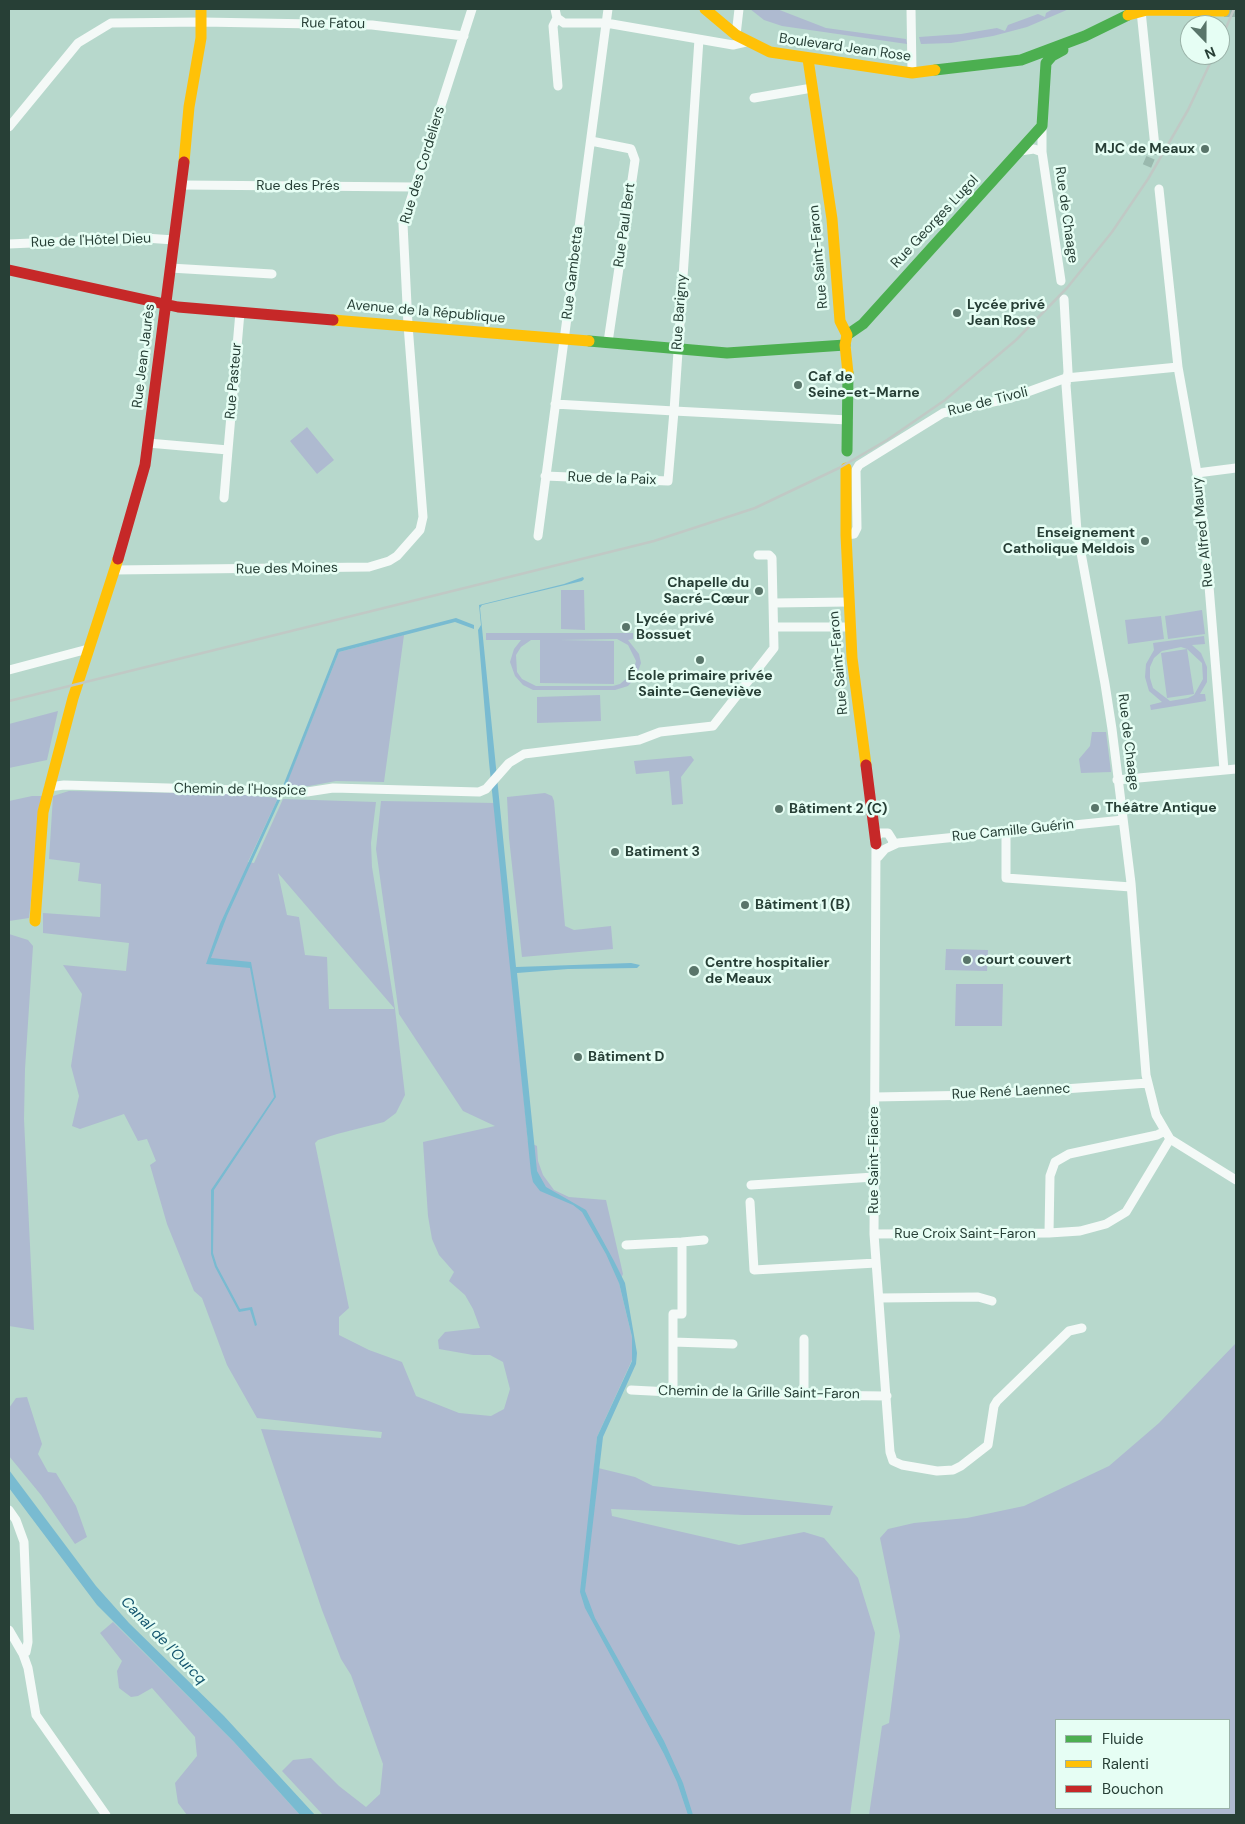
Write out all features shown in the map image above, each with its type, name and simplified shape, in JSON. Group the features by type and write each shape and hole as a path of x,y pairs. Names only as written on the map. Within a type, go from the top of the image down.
{"street":[{"name":"Rue Jean Jaurès","path":"34,920 43,812 49,787 73,698 145,465 182,185 189,107 202,22 201,9"},
{"name":"Rue des Cordeliers","path":"422,504 408,325 403,224 472,9"},
{"name":"Rue Gambetta","path":"538,536 608,9"},
{"name":"Boulevard Jean Rose","path":"704,9 746,42 770,52 808,60 912,73 1021,60 1078,36 1085,36 1123,13 1145,10 1224,11"},
{"path":"736,35 739,9"},
{"path":"911,9 912,73"},
{"path":"1145,10 1155,147"},
{"path":"556,13 564,23 606,22 733,45 746,42"},
{"path":"556,13 553,26 558,86"},
{"name":"Rue Fatou","path":"9,127 78,43 111,23 202,22 372,25 464,36"},
{"name":"Rue de Chaage","path":"1061,281 1042,152 1046,63 1052,56 1080,42 1085,36"},
{"name":"Rue Barigny","path":"674,411 699,39"},
{"name":"Rue Saint-Faron","path":"808,60 832,219 840,321 846,340 849,384 846,451"},
{"path":"754,98 812,88"},
{"name":"Rue Georges Lugol","path":"846,340 863,324 1042,126"},
{"name":"Rue Paul Bert","path":"591,141 631,149 634,160 608,342"},
{"name":"Rue de Chaage","path":"1020,151 1034,149 1042,152"},
{"name":"Rue des Prés","path":"182,185 414,187"},
{"name":"Rue Alfred Maury","path":"1159,189 1178,367 1197,473 1207,556 1224,770"},
{"name":"Rue de l'Hôtel Dieu","path":"9,244 145,238 174,240"},
{"path":"170,268 272,274"},
{"name":"Avenue de la République","path":"9,270 166,305 240,312 741,352 846,340"},
{"name":"Rue de Chaage","path":"1064,299 1068,372 1066,378 1077,531 1106,684 1131,887 1148,1083 1156,1115 1167,1135"},
{"name":"Rue Pasteur","path":"224,498 240,312"},
{"name":"Rue de Tivoli","path":"846,535 854,534 857,531 856,470 862,463 943,413 1011,398 1066,378 1178,367"},
{"path":"555,404 848,420"},
{"name":"Rue de la Paix","path":"545,476 668,481 674,411"},
{"path":"148,443 228,450"},
{"name":"Rue Saint-Faron","path":"846,468 849,627 856,702 883,838"},
{"path":"1197,473 1236,468"},
{"name":"Rue des Moines","path":"114,570 369,567 389,561 406,548 420,530 423,517 422,504"},
{"path":"758,555 772,558 774,628 849,627"},
{"path":"774,603 848,602"},
{"name":"Chemin de l'Hospice","path":"49,787 64,785 307,792 333,788 479,792 489,786 509,763 524,754 639,740 660,732 713,726 774,648 774,628"},
{"path":"9,670 88,649"},
{"path":"1117,780 1236,769"},
{"name":"Rue Camille Guérin","path":"883,838 904,842 1123,820"},
{"path":"1006,832 1006,878 1131,887"},
{"name":"Rue Saint-Fiacre","path":"883,838 878,857 874,1234 890,1452 893,1461 902,1465 937,1470 953,1470 961,1466 988,1445 994,1406 997,1401 1069,1331 1082,1328"},
{"name":"Rue René Laennec","path":"874,1097 987,1095 1148,1083"},
{"name":"Rue Croix Saint-Faron","path":"874,1234 1049,1233 1050,1176 1055,1162 1069,1154 1156,1135 1167,1135"},
{"path":"1049,1233 1080,1232 1122,1217 1167,1135 1236,1180"},
{"path":"751,1185 874,1176"},
{"path":"750,1202 754,1270 876,1263"},
{"path":"626,1245 704,1240"},
{"path":"673,1392 673,1314 682,1314 682,1242"},
{"path":"879,1298 978,1297 992,1301"},
{"path":"804,1339 804,1395"},
{"path":"673,1342 732,1344"},
{"name":"Chemin de la Grille Saint-Faron","path":"631,1390 887,1396"},
{"path":"9,1510 16,1520 24,1542 28,1642 26,1652 23,1654"},
{"path":"9,1630 23,1654 36,1715 106,1815"}],"shaded area":[{"path":"750,9 777,9 826,28 906,39 907,44 782,26 764,20"},
{"path":"1053,9 1069,9 1027,27 993,36 951,43 921,44 919,37 961,34 997,28 1005,31 1008,25 1038,14 1045,17 1046,13"},
{"path":"307,427 334,460 317,474 290,441"},
{"path":"561,590 584,590 585,630 561,629"},
{"path":"1202,610 1205,634 1168,639 1165,616"},
{"path":"1161,616 1164,639 1128,644 1125,620"},
{"path":"486,633 633,633 633,639 628,640 639,654 641,663 636,677 628,686 615,690 533,690 523,685 515,676 510,662 514,649 521,640 486,640","holes":["617,639 628,645 636,661 633,673 620,684 613,686 536,686 522,679 517,672 516,655 521,647 531,640 540,640 540,683 614,684 614,641 560,640"]},
{"path":"404,635 384,782 336,781 309,786 285,787 339,652"},
{"path":"1204,636 1205,644 1192,645 1201,653 1207,667 1207,682 1200,694 1205,694 1206,701 1151,710 1150,705 1162,702 1149,691 1145,677 1146,664 1154,650 1153,643","holes":["1181,647 1187,649 1202,663 1203,679 1194,695 1170,701 1153,688 1150,678 1150,667 1154,658 1162,651"]},
{"path":"1187,649 1194,694 1167,698 1161,653"},
{"path":"600,695 601,721 537,723 537,697"},
{"path":"58,711 47,760 9,768 9,724"},
{"path":"1092,732 1106,732 1111,772 1081,773 1079,759 1090,746"},
{"path":"691,756 694,760 681,777 683,804 672,805 669,771 636,774 634,761"},
{"path":"69,791 233,794 278,798 248,862 254,863 283,799 376,802 371,843 372,867 395,1009 405,1095 396,1113 384,1122 337,1134 318,1140 315,1143 349,1308 339,1317 339,1335 369,1350 402,1362 416,1396 459,1413 491,1416 504,1409 510,1389 503,1362 490,1355 473,1355 439,1349 438,1340 445,1332 480,1328 465,1295 449,1281 454,1272 439,1255 432,1239 428,1216 423,1142 495,1126 463,1111 399,1014 376,849 381,801 495,803 528,1142 537,1146 538,1161 543,1175 554,1190 569,1197 606,1200 623,1274 619,1283 632,1337 632,1360 597,1437 594,1467 635,1477 653,1486 833,1506 830,1515 744,1515 611,1509 612,1516 739,1545 804,1532 824,1538 858,1578 875,1633 850,1815 323,1815 282,1771 293,1760 311,1758 339,1786 366,1807 380,1794 383,1764 351,1675 341,1659 322,1610 261,1429 381,1438 382,1432 257,1418 227,1365 202,1298 194,1291 167,1224 150,1165 156,1161 147,1139 138,1141 124,1114 80,1129 72,1126 79,1096 71,1066 82,994 63,965 126,971 129,943 43,933 43,913 100,917 101,884 78,881 80,863 49,859 53,796","holes":["278,873 394,1008 329,1009 327,957 305,955 299,917 287,915"]},
{"path":"545,793 552,796 554,801 565,926 574,930 611,926 613,949 522,957 509,838 507,797"},
{"path":"42,796 29,918 9,921 9,801"},
{"path":"9,934 28,940 33,946 25,1069 24,1119 34,1330 9,1326"},
{"name":"court couvert","path":"946,949 988,950 987,971 945,970"},
{"path":"956,984 1003,984 1002,1026 955,1026"},
{"path":"1236,1343 1236,1815 869,1815 882,1726 889,1723 900,1636 880,1538 888,1529 914,1523 967,1518 1024,1506 1109,1466 1159,1423"},
{"path":"27,1397 42,1444 38,1454 48,1472 56,1473 76,1506 87,1537 75,1544 41,1495 9,1456 9,1408 16,1398"},
{"path":"113,1622 234,1742 300,1815 187,1815 178,1803 175,1783 197,1756 195,1737 152,1688 138,1696 131,1697 119,1688 117,1671 122,1661 100,1633"}],"water":[{"path":"583,577 582,581 482,605 480,608 516,967 631,963 640,965 637,968 568,969 517,973 537,1171 546,1187 586,1210 625,1283 637,1353 636,1364 603,1437 585,1591 595,1618 664,1741 683,1783 693,1815 688,1815 677,1782 664,1754 585,1608 580,1592 597,1437 632,1361 632,1337 619,1283 606,1254 582,1212 573,1205 540,1191 533,1182 489,762 478,630 481,625 479,605 564,584"},
{"path":"456,618 474,625 474,629 455,622 339,652 284,791 281,791 337,649"},
{"path":"278,798 281,798 227,916 211,958 251,962 276,1097 214,1190 213,1253 217,1266 240,1309 252,1307 257,1325 255,1326 250,1310 239,1312 215,1267 211,1254 211,1190 274,1097 250,968 206,964 220,924"},
{"path":"9,1470 96,1586 129,1623 224,1716 315,1815 300,1815 234,1742 97,1605 9,1488"}],"tunnel":[{"path":"1224,11 1236,11"},
{"path":"1147,166 1155,147"}],"railway":[{"path":"1230,18 1234,9"},
{"path":"9,701 654,541 755,508 839,468 887,440 945,400 1016,340 1067,288 1112,232 1148,179 1188,110 1209,65"}],"traffic: fast":[{"path":"935,70 1021,60 1085,36 1128,15"},
{"path":"847,335 863,324 1042,126 1046,63 1052,56 1063,50"},
{"path":"589,341 727,353 845,345"},
{"path":"847,451 848,373"}],"traffic: slow":[{"path":"184,162 189,107 201,38 201,9"},
{"path":"705,9 736,35 770,52 912,73 935,70"},
{"path":"1128,15 1147,10 1224,11"},
{"path":"808,59 832,219 840,321 847,335 845,345 848,373"},
{"path":"333,320 589,341"},
{"path":"846,468 846,535 852,658 866,765"},
{"path":"35,921 43,812 73,698 118,559"}],"traffic: jam":[{"path":"118,559 145,465 184,162"},
{"path":"9,270 178,307 333,320"},
{"path":"866,765 876,844"}],"place":[{"name":"MJC de Meaux","path":"1205,149"},
{"name":"Lycée privé Jean Rose","path":"957,313"},
{"name":"Caf de Seine-et-Marne","path":"798,385"},
{"name":"Enseignement Catholique Meldois","path":"1145,541"},
{"name":"Chapelle du Sacré-Cœur","path":"759,591"},
{"name":"Lycée privé Bossuet","path":"626,627"},
{"name":"École primaire privée Sainte-Geneviève","path":"700,660"},
{"name":"Théâtre Antique","path":"1095,808"},
{"name":"Bâtiment 2 (C)","path":"779,809"},
{"name":"Batiment 3","path":"615,852"},
{"name":"Bâtiment 1 (B)","path":"745,905"},
{"name":"court couvert","path":"967,960"},
{"name":"Centre hospitalier de Meaux","path":"694,971"},
{"name":"Bâtiment D","path":"578,1057"}],"water label":[{"name":"Canal de l'Ourcq","path":"163,1641"}]}
